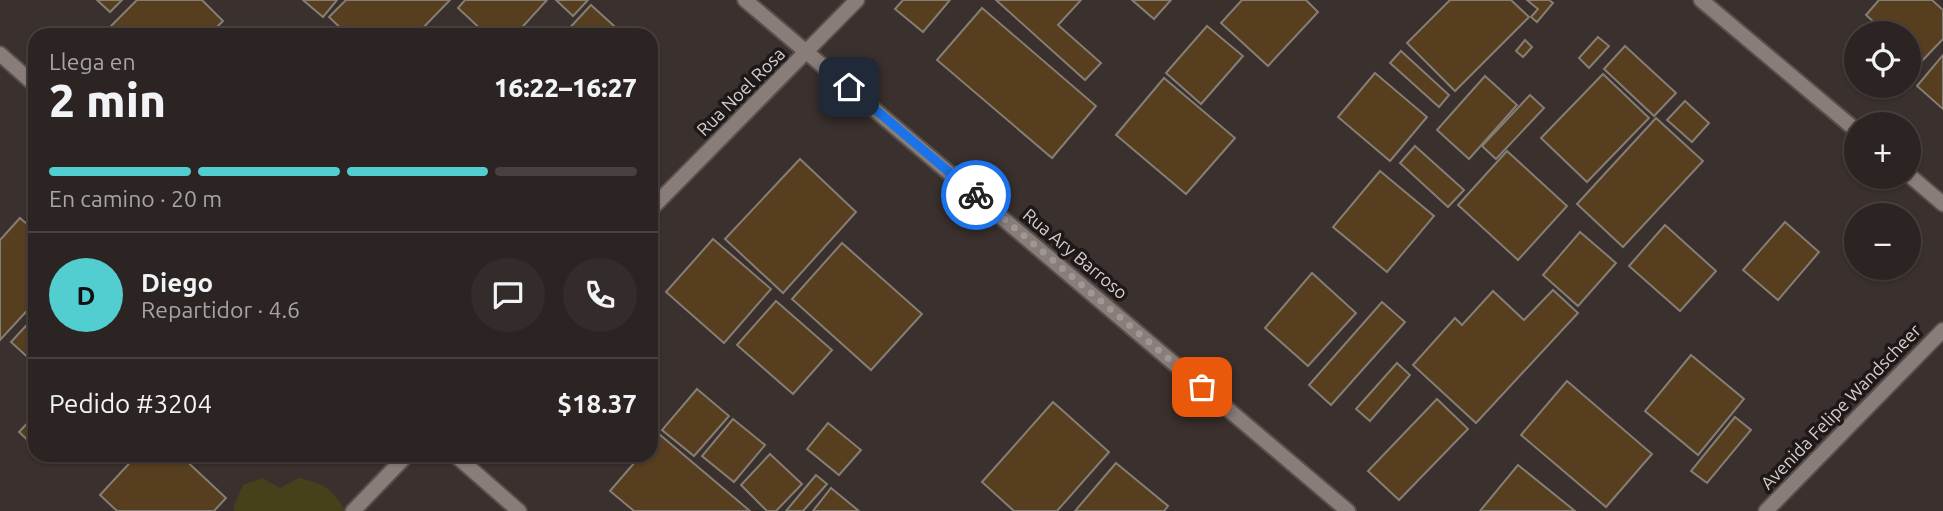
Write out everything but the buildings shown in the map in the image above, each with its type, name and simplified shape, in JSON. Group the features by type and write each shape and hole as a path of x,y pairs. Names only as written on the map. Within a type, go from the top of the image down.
{"street":[{"name":"Rua Ary Barroso","path":"745,0 1348,511"},
{"name":"Rua Noel Rosa","path":"658,202 857,0"},
{"path":"1701,0 1844,120"},
{"path":"0,54 28,79"},
{"path":"1921,185 1943,204"},
{"name":"Avenida Felipe Wandscheer","path":"1766,511 1943,330"},
{"path":"353,511 400,462"},
{"path":"463,462 519,511"}],"shaded area":[{"path":"262,478 280,488 299,478 315,482 327,488 346,511 234,511 243,485"}],"way so far":[{"path":"976,195 1202,387"}],"route":[{"path":"849,87 976,195"}]}
